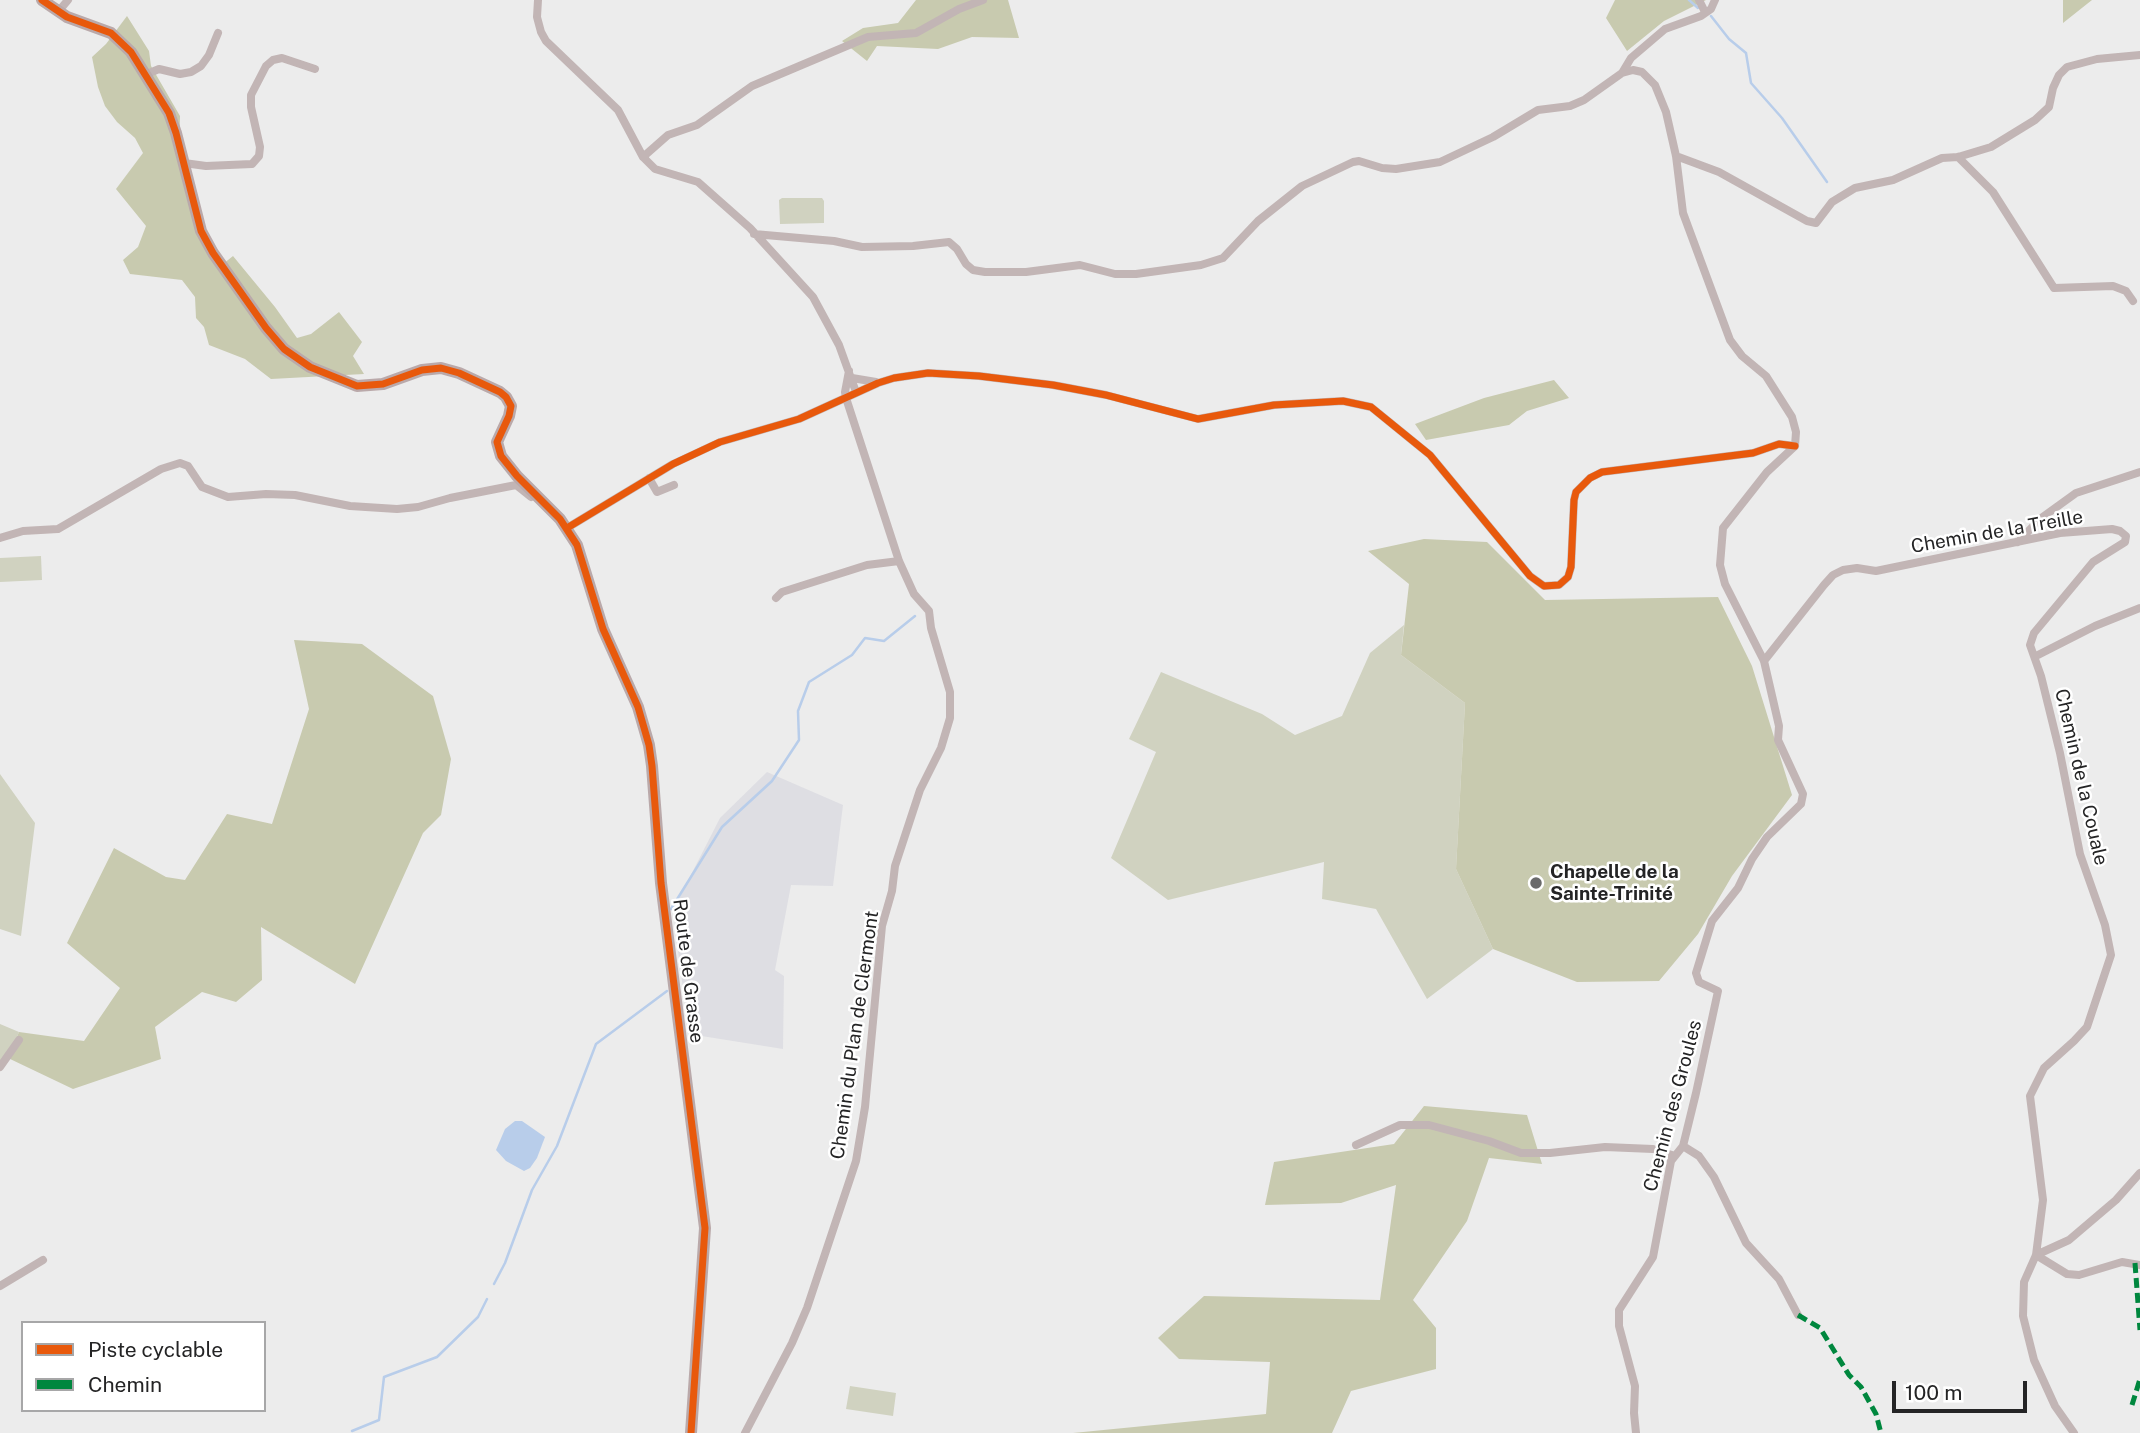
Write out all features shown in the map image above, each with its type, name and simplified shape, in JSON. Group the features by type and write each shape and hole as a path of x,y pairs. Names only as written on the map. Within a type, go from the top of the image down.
{"street":[{"path":"42,0 66,17 111,33 122,42 147,74 169,113 184,163 206,166 252,164 259,156 260,147 251,95 267,66 273,60 282,58 315,69"},
{"path":"58,12 68,0"},
{"path":"538,0 537,17 547,41 618,110 643,157 655,169 698,181 754,234 813,297 839,345 856,392"},
{"path":"643,157 668,135 697,125 752,86 868,37 916,33 958,9 983,0"},
{"path":"1699,0 1705,12"},
{"path":"1622,73 1631,58 1665,29 1690,22 1711,9 1715,0"},
{"path":"147,74 159,69 180,74 191,72 201,66 209,55 218,33"},
{"path":"1676,156 1719,172 1807,221 1816,223 1832,202 1855,188 1893,180 1942,158 1958,157 1991,147 2044,114 2049,107 2059,75 2067,67 2140,55"},
{"path":"567,528 673,464 720,442 799,419 878,383 928,373 1053,385 1106,395 1198,419 1288,404 1343,401 1371,407 1430,455 1530,576 1544,586 1553,587 1568,577 1571,567 1574,500 1576,492 1590,478 1602,472 1753,453 1779,444 1796,446 1792,417 1766,376 1742,356 1730,340 1683,213 1676,156 1666,112 1655,85 1642,72 1633,70 1622,73 1584,100 1570,106 1538,110 1493,138 1450,159 1396,169 1359,161 1320,177 1302,186 1258,221 1223,258 1201,265 1136,274 1115,274 1080,264 1027,272 985,272 973,270 949,242 862,247 834,241 754,234"},
{"path":"1958,157 1993,192 2054,288 2113,286 2126,292 2133,301"},
{"name":"Route de Grasse","path":"184,163 193,204 207,242 266,328 284,349 310,367 357,386 383,384 422,370 441,368 459,373 500,392 511,406 498,439 498,450 517,476 567,528 580,554 603,629 638,707 649,745 661,883 705,1228 691,1433"},
{"path":"850,374 878,383"},
{"path":"846,398 850,374"},
{"name":"Chemin du Plan de Clermont","path":"745,1433 792,1343 807,1308 856,1161 865,1107 882,926 892,891 895,866 920,790 941,748 950,718 950,692 931,628 929,611 914,594 899,561 846,398"},
{"name":"Chemin des Groules","path":"1636,1433 1635,1386 1619,1326 1619,1310 1653,1257 1671,1161 1683,1146 1717,1000 1718,991 1699,982 1696,977 1712,921 1738,888 1752,859 1767,837 1801,804 1803,794 1781,751 1778,740 1779,726 1764,661 1725,584 1720,565 1723,528 1767,472 1796,446"},
{"path":"0,538 23,531 58,529 161,469 180,463 188,466 202,487 228,497 295,495 350,506 397,509 418,508 450,498 516,485 533,499 543,502"},
{"path":"2018,542 2040,519 2076,493 2140,472"},
{"path":"649,478 657,492 674,485"},
{"name":"Chemin de la Treille","path":"1764,661 1824,585 1833,575 1843,570 1857,568 1876,571 2060,533 2112,529 2120,531 2126,536 2125,542 2093,562 2034,632 2030,645 2036,656"},
{"path":"776,598 782,592 867,565 899,561"},
{"path":"2036,656 2095,626 2140,608"},
{"name":"Chemin de la Couale","path":"2036,656 2060,752 2080,854 2105,925 2110,955 2087,1027 2044,1068 2030,1096 2043,1200 2036,1255 2024,1282 2023,1316 2034,1360 2055,1406 2074,1433"},
{"path":"0,1067 19,1040"},
{"path":"1356,1145 1400,1125 1429,1125 1489,1141 1521,1153 1605,1147 1653,1149 1675,1156"},
{"path":"1683,1146 1699,1156 1714,1177 1746,1243 1779,1279 1798,1315"},
{"path":"2036,1255 2069,1240 2116,1200 2140,1173"},
{"path":"2036,1255 2067,1274 2080,1275 2122,1262 2140,1265"},
{"path":"0,1286 43,1260"}],"shaded area":[{"path":"767,772 843,805 833,886 791,885 775,970 784,976 783,1049 689,1034 675,928 674,908 720,818"}],"green space":[{"path":"916,0 1008,0 1019,38 972,37 938,49 877,46 867,61 842,41 863,28 898,23"},
{"path":"1615,0 1706,0 1664,21 1627,51 1606,18"},
{"path":"2063,0 2092,0 2063,23"},
{"path":"127,16 149,51 151,66 180,116 179,160 218,268 233,256 297,338 311,334 339,312 362,342 353,356 364,374 271,379 245,359 209,345 204,327 196,318 195,297 182,280 130,274 123,260 138,247 146,226 116,189 143,153 135,138 117,122 105,106 92,57 106,44"},
{"path":"822,198 824,223 780,224 779,200"},
{"path":"1554,380 1569,398 1527,411 1509,425 1426,440 1415,424 1484,398"},
{"path":"1424,539 1487,542 1545,600 1718,597 1752,666 1792,795 1732,876 1698,934 1659,981 1577,982 1493,949 1456,869 1465,703 1401,655 1409,584 1368,551"},
{"path":"41,556 42,580 0,582 0,558"},
{"path":"1404,625 1401,655 1465,703 1456,869 1493,949 1427,999 1376,909 1322,899 1324,862 1168,900 1111,858 1156,752 1129,739 1161,672 1262,714 1295,735 1342,716 1370,653"},
{"path":"294,640 362,644 433,696 451,759 441,815 423,833 355,984 261,927 262,980 236,1002 202,992 155,1027 161,1059 73,1089 8,1058 19,1032 84,1041 120,988 67,943 114,848 166,877 185,880 227,814 272,824 309,709"},
{"path":"0,774 35,823 21,936 0,929"},
{"path":"0,1024 19,1032 0,1069"},
{"path":"1424,1106 1527,1115 1542,1164 1489,1158 1467,1221 1413,1300 1436,1328 1436,1369 1351,1391 1332,1433 1073,1433 1266,1414 1270,1362 1179,1359 1158,1338 1204,1296 1380,1300 1396,1185 1341,1203 1265,1205 1274,1162 1394,1144"},
{"path":"850,1386 896,1393 893,1416 846,1409"}],"water":[{"path":"515,1121 522,1121 545,1137 537,1158 530,1168 524,1171 506,1161 496,1150 505,1129"}],"waterway":[{"path":"1689,0 1698,8"},
{"path":"1711,16 1729,39 1746,53 1751,83 1782,118 1827,182"},
{"path":"671,909 722,827 772,781 799,740 798,711 809,682 852,655 865,638 884,641 915,616"},
{"path":"494,1284 505,1263 532,1190 557,1146 596,1044 667,991"},
{"path":"352,1431 379,1420 384,1377 437,1357 478,1317 487,1299"}],"marked path":[{"path":"2135,1263 2140,1330"},
{"path":"1798,1315 1820,1328 1849,1375 1861,1387 1876,1414 1881,1433"},
{"path":"2132,1405 2140,1379"}],"cycle path":[{"path":"42,0 67,17 111,33 131,52 169,113 201,231 213,253 284,349 310,367 357,386 383,384 422,370 441,368 459,373 500,392 511,406 497,442 501,456 560,519 577,545 603,629 638,707 652,766 661,883 705,1228 691,1433"},
{"path":"567,528 673,464 720,442 799,419 878,383 928,373 1053,385 1106,395 1198,419 1274,405 1343,401 1371,407 1430,455 1530,576 1544,586 1559,585 1568,577 1571,567 1574,500 1576,492 1590,478 1602,472 1753,453 1779,444 1795,446"}],"place":[{"name":"Chapelle de la Sainte-Trinité","path":"1536,883"}]}
